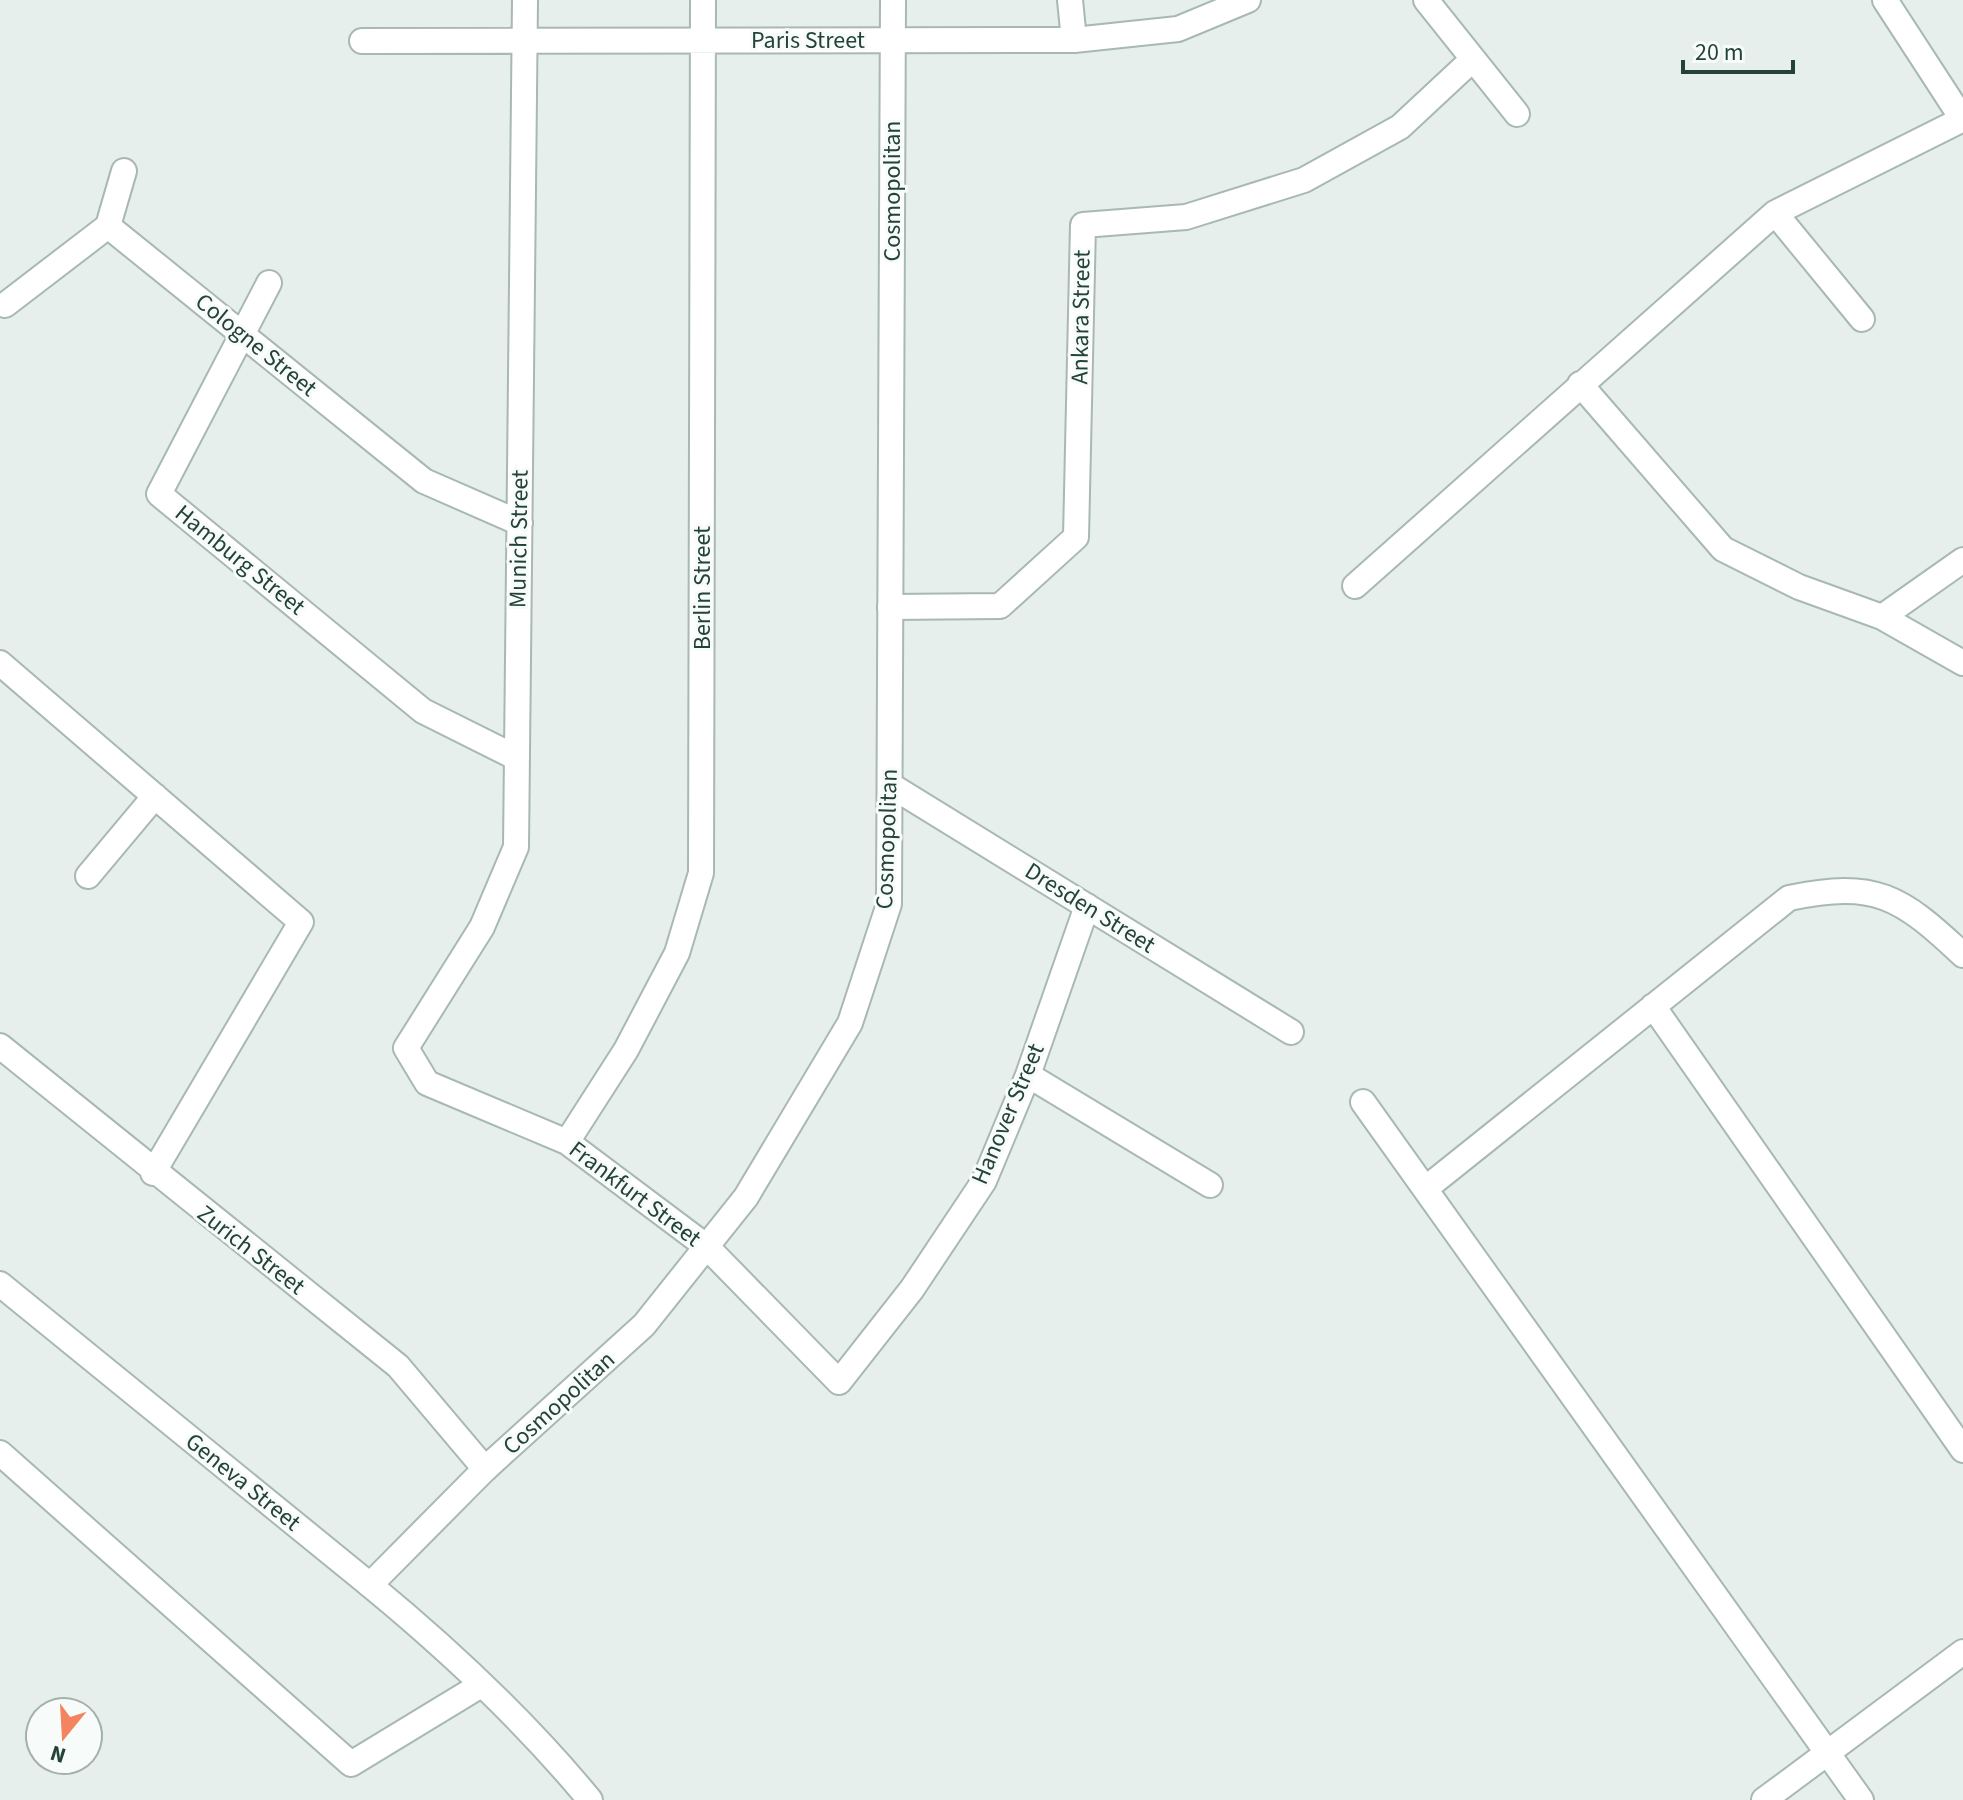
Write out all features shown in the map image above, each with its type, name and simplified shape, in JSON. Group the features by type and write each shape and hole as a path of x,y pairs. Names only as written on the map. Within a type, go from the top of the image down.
{"street":[{"name":"Munich Street","path":"406,1048 482,927 516,847 525,0"},
{"name":"Berlin Street","path":"567,1142 626,1050 677,953 701,873 703,0"},
{"name":"Cosmopolitan","path":"370,1585 485,1469 644,1325 746,1197 850,1023 889,904 893,0"},
{"path":"1070,0 1074,40"},
{"name":"Paris Street","path":"362,41 1074,40 1178,29 1248,0"},
{"path":"1426,0 1517,114"},
{"path":"1355,586 1775,213 1962,120 1885,0"},
{"name":"Ankara Street","path":"890,607 1000,606 1076,537 1083,225 1186,217 1304,180 1400,127 1473,59"},
{"path":"5,305 108,226 124,171"},
{"path":"1775,213 1862,319"},
{"name":"Cologne Street","path":"108,226 424,481 520,523"},
{"name":"Hamburg Street","path":"269,283 159,494 423,711 517,758"},
{"path":"1580,384 1723,549 1799,587 1882,617 1963,663"},
{"path":"1882,617 1963,560"},
{"path":"1,667 301,922 153,1173"},
{"name":"Dresden Street","path":"890,785 1291,1032"},
{"path":"88,876 155,796"},
{"path":"1425,1189 1789,898 1833,889 1873,892 1919,914 1963,955"},
{"name":"Hanover Street","path":"839,1382 912,1289 984,1181 1028,1075 1087,906"},
{"path":"1653,1006 1963,1450"},
{"name":"Zurich Street","path":"0,1046 153,1173 398,1366 485,1469"},
{"name":"Frankfurt Street","path":"406,1048 427,1083 567,1142 707,1247 839,1382"},
{"path":"1028,1075 1210,1185"},
{"path":"1363,1102 1861,1800"},
{"name":"Geneva Street","path":"0,1284 422,1628 553,1755 590,1800"},
{"path":"0,1453 351,1764 481,1685"},
{"path":"1764,1800 1963,1652"}]}
